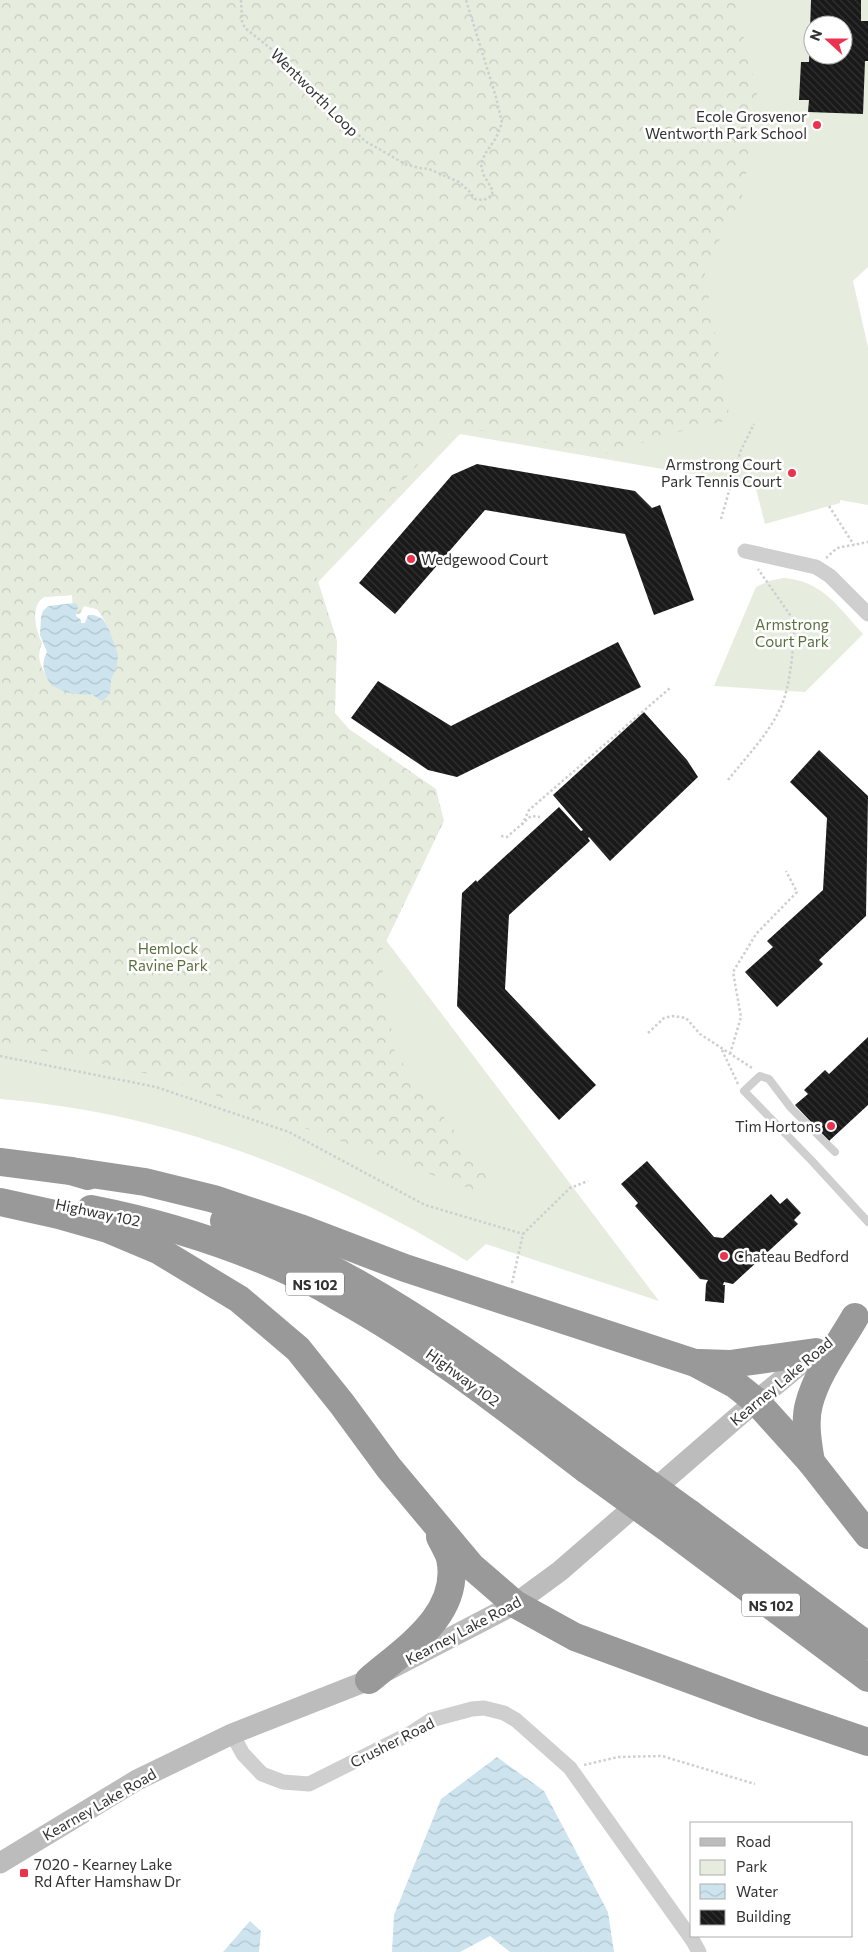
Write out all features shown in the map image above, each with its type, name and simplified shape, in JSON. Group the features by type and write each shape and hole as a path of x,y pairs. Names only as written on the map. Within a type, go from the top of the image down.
{"highway":[{"name":"Highway 102","path":"0,1162 71,1171 152,1195 246,1229 304,1255 361,1284 476,1358 594,1460"},
{"path":"71,1171 145,1182 214,1199 303,1229 405,1268 695,1363 736,1385 756,1401 811,1462 868,1535"},
{"name":"Highway 102","path":"0,1198 38,1199 123,1216 207,1238 300,1276 379,1320 456,1370 594,1460 681,1523 868,1646"},
{"path":"0,1202 59,1215 108,1230 158,1250 239,1299 298,1349 342,1404 389,1468 471,1566 515,1604 575,1637 765,1707 868,1742"},
{"path":"811,1462 807,1433 808,1405 820,1377 861,1312"},
{"path":"695,1363 730,1364 816,1352"},
{"path":"369,1680 428,1628 442,1610 451,1586 450,1557 430,1517"},
{"name":"Highway 102","path":"681,1523 868,1678"}],"main road":[{"name":"Kearney Lake Road","path":"0,1863 137,1780 232,1734 369,1680 515,1604 560,1571 861,1312"}],"street":[{"path":"745,551 816,567 830,576 868,614"},
{"name":"Crusher Road","path":"232,1734 243,1754 262,1774 283,1782 309,1784 411,1733 431,1720 466,1710 484,1708 504,1712 516,1720 570,1768 699,1952"}],"lane":[{"path":"836,1152 791,1108 769,1079 760,1076 744,1091 868,1222"}],"path":[{"name":"Wentworth Loop","path":"241,0 242,21 245,28 275,52 365,142 405,164 429,169 459,182 470,190 475,199 484,200 493,191 483,174 481,164 502,123 496,97 466,0"},
{"path":"721,519 741,450 754,424"},
{"path":"830,506 854,545"},
{"path":"816,567 837,548 868,542"},
{"path":"728,780 765,736 781,708 790,668 795,622 745,551"},
{"path":"522,825 529,810 670,688"},
{"path":"501,836 507,837 531,816 540,817"},
{"path":"730,1054 741,1017 733,972 756,934 797,892 786,871"},
{"path":"648,1033 664,1018 673,1016 686,1018 700,1034 750,1066 760,1076"},
{"path":"722,1049 734,1078 744,1091"},
{"path":"0,1056 156,1087 289,1132 425,1205 523,1234"},
{"path":"507,1301 523,1234 570,1188 588,1181"},
{"path":"570,1768 618,1757 662,1756 755,1784"}],"green space":[{"name":"Hemlock Ravine Park","path":"0,0 868,0 868,267 853,281 868,347 868,505 840,500 840,503 765,524 755,485 460,434 176,730 379,931 659,1301 486,1244 467,1261 413,1229 357,1201 301,1175 243,1152 184,1133 124,1118 63,1106 0,1099","holes":["72,595 73,604 79,615 84,606 97,609 105,621 108,633 47,677 40,661 39,652 42,643 35,619 37,606 44,597"]},
{"name":"Hemlock Ravine Park","path":"0,0 735,0 759,103 742,197 704,269 730,420 661,436 610,454 454,426 316,575 337,641 335,713 349,729 436,789 444,821 380,954 395,1053 491,1179 476,1191 168,1078 0,1042","holes":["72,595 76,614 80,614 84,606 97,609 105,621 108,633 47,677 40,661 39,652 42,643 35,619 37,606 44,597"]},
{"name":"Armstrong Court Park","path":"783,578 809,584 829,597 863,634 805,692 714,686 756,587 769,581"}],"water":[{"path":"75,603 78,606 76,616 81,620 81,623 85,623 88,615 94,615 103,619 118,654 117,666 111,679 110,693 101,701 92,694 69,693 52,686 44,669 43,665 47,652 40,635 43,611 48,606"},
{"path":"497,1757 544,1791 608,1912 614,1952 510,1952 490,1936 460,1952 392,1952 394,1915 441,1799"},
{"path":"250,1921 261,1931 259,1952 223,1952"}],"building":[{"path":"811,0 861,0 861,21 868,21 868,61 865,61 863,114 808,112 809,100 799,100 801,62 803,62 803,65 853,65 853,15 811,15"},
{"name":"Wedgewood Court","path":"477,464 635,491 652,508 660,505 694,600 654,615 625,534 485,510 395,614 359,583 452,475"},
{"path":"618,642 641,687 457,777 428,770 351,718 378,681 451,726"},
{"path":"644,712 687,760 698,777 610,861 589,837 590,841 509,915 505,989 596,1085 559,1120 457,1006 462,893 476,880 477,882 559,807 581,831 583,830 553,795"},
{"path":"819,750 868,796 866,916 819,960 823,964 777,1007 745,972 773,947 767,941 823,890 827,818 790,782"},
{"path":"868,1037 868,1105 829,1141 795,1105 808,1094 804,1090 825,1070 829,1074"},
{"path":"647,1161 714,1237 723,1238 771,1194 780,1204 787,1198 801,1213 794,1220 798,1224 733,1284 724,1282 724,1303 705,1301 708,1280 700,1279 635,1206 638,1203 621,1184"}],"place":[{"name":"Ecole Grosvenor Wentworth Park School","path":"817,125"},
{"name":"Armstrong Court Park Tennis Court","path":"792,473"},
{"name":"Wedgewood Court","path":"411,559"},
{"name":"Tim Hortons","path":"831,1126"},
{"name":"Chateau Bedford","path":"724,1256"},
{"name":"7020 - Kearney Lake Rd After Hamshaw Dr","path":"24,1873"}]}
